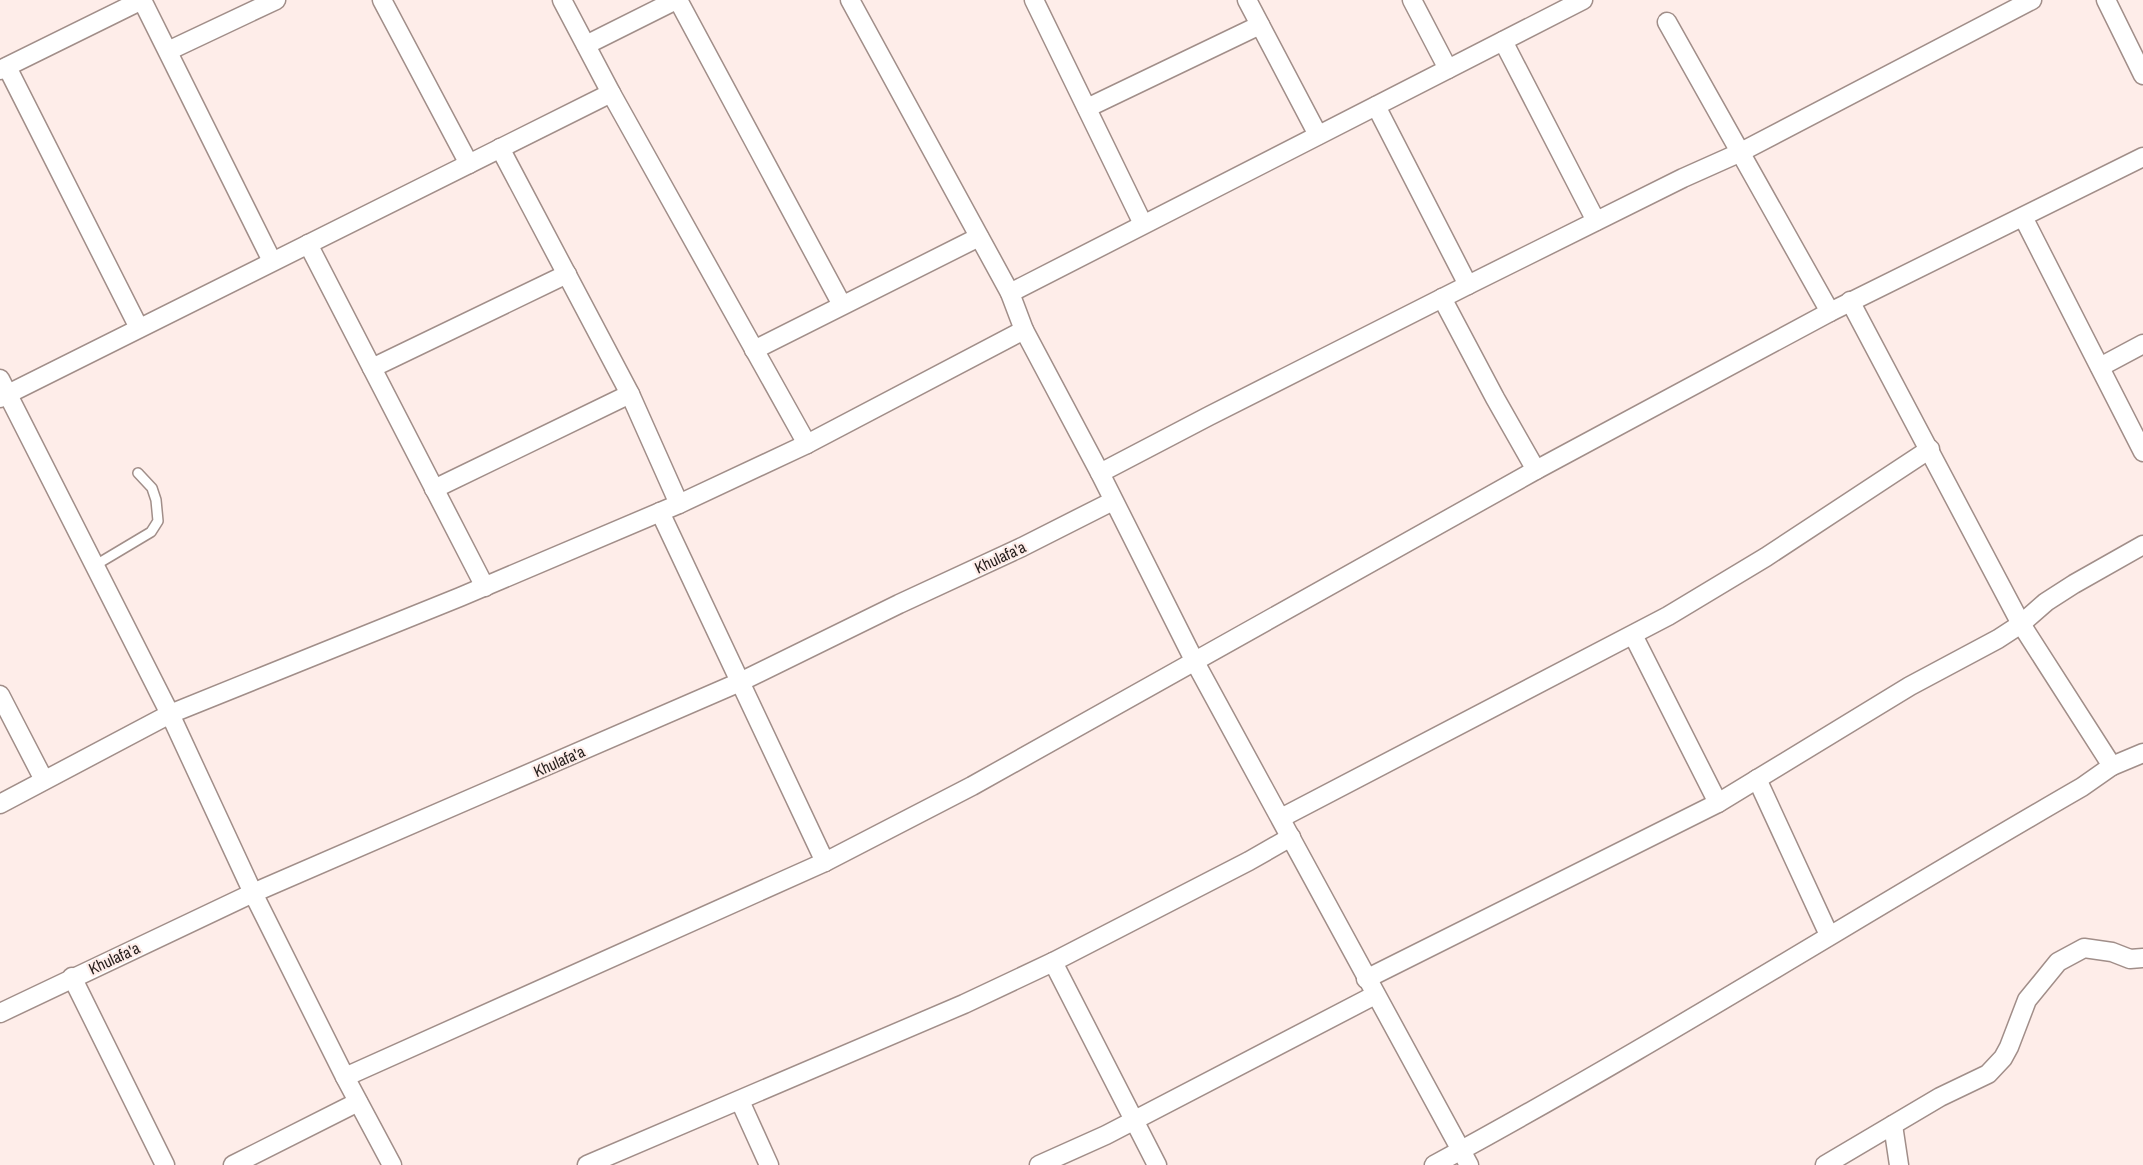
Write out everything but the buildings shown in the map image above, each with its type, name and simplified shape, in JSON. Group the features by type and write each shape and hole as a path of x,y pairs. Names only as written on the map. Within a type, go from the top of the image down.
{"street":[{"path":"139,328 3,69 142,0 272,261"},
{"path":"168,51 276,0"},
{"path":"382,0 469,164"},
{"path":"562,0 611,93 807,444"},
{"path":"586,45 677,0 842,305"},
{"path":"850,0 1010,293 1024,330 1100,473 1195,662 1465,1158"},
{"path":"1034,0 1143,224"},
{"path":"1247,0 1318,135"},
{"path":"1412,0 1448,69"},
{"path":"1010,293 1583,0"},
{"path":"1100,473 1442,298 1739,153 2032,0"},
{"path":"2106,0 2143,75"},
{"path":"1667,22 1830,312"},
{"path":"1087,108 1260,25"},
{"path":"1503,40 1596,221"},
{"path":"392,1165 345,1077 253,893 170,714 3,390 139,328 611,93"},
{"path":"1376,106 1468,285"},
{"path":"500,148 630,393 679,504"},
{"path":"345,1077 825,862 972,786 1536,470 1830,312 2143,157"},
{"path":"2023,217 2143,452"},
{"path":"754,350 979,237"},
{"path":"308,244 485,586"},
{"path":"372,368 567,274"},
{"path":"1442,298 1536,470"},
{"path":"1851,301 2021,624 2112,766"},
{"path":"0,804 170,714 485,586 679,504 807,444 1024,330"},
{"path":"2100,367 2143,344"},
{"path":"434,489 630,393"},
{"path":"1281,818 1668,616 1766,557 1930,449"},
{"name":"Khulafa'a","path":"0,1013 253,893 740,682 1113,501"},
{"path":"660,512 825,862"},
{"path":"1040,1165 1135,1120 1370,987 1718,803 1910,686 1998,639 2021,624 2046,602 2143,545"},
{"path":"1633,635 1718,803"},
{"path":"0,695 44,780"},
{"path":"1434,1165 1465,1158 1829,935 2082,787 2112,766 2143,753"},
{"path":"1757,779 1829,935"},
{"path":"587,1165 964,1004 1053,962 1257,857 1291,837"},
{"path":"1825,1165 1941,1097 1988,1074 2003,1058 2009,1047 2027,1000 2058,962 2084,948 2112,952 2130,959 2143,958"},
{"path":"1053,962 1157,1165"},
{"path":"72,977 165,1165"},
{"path":"740,1101 769,1165"},
{"path":"233,1165 358,1102"},
{"path":"1893,1125 1899,1165"}],"lane":[{"path":"93,566 152,532 158,521 152,488 138,473"}]}
